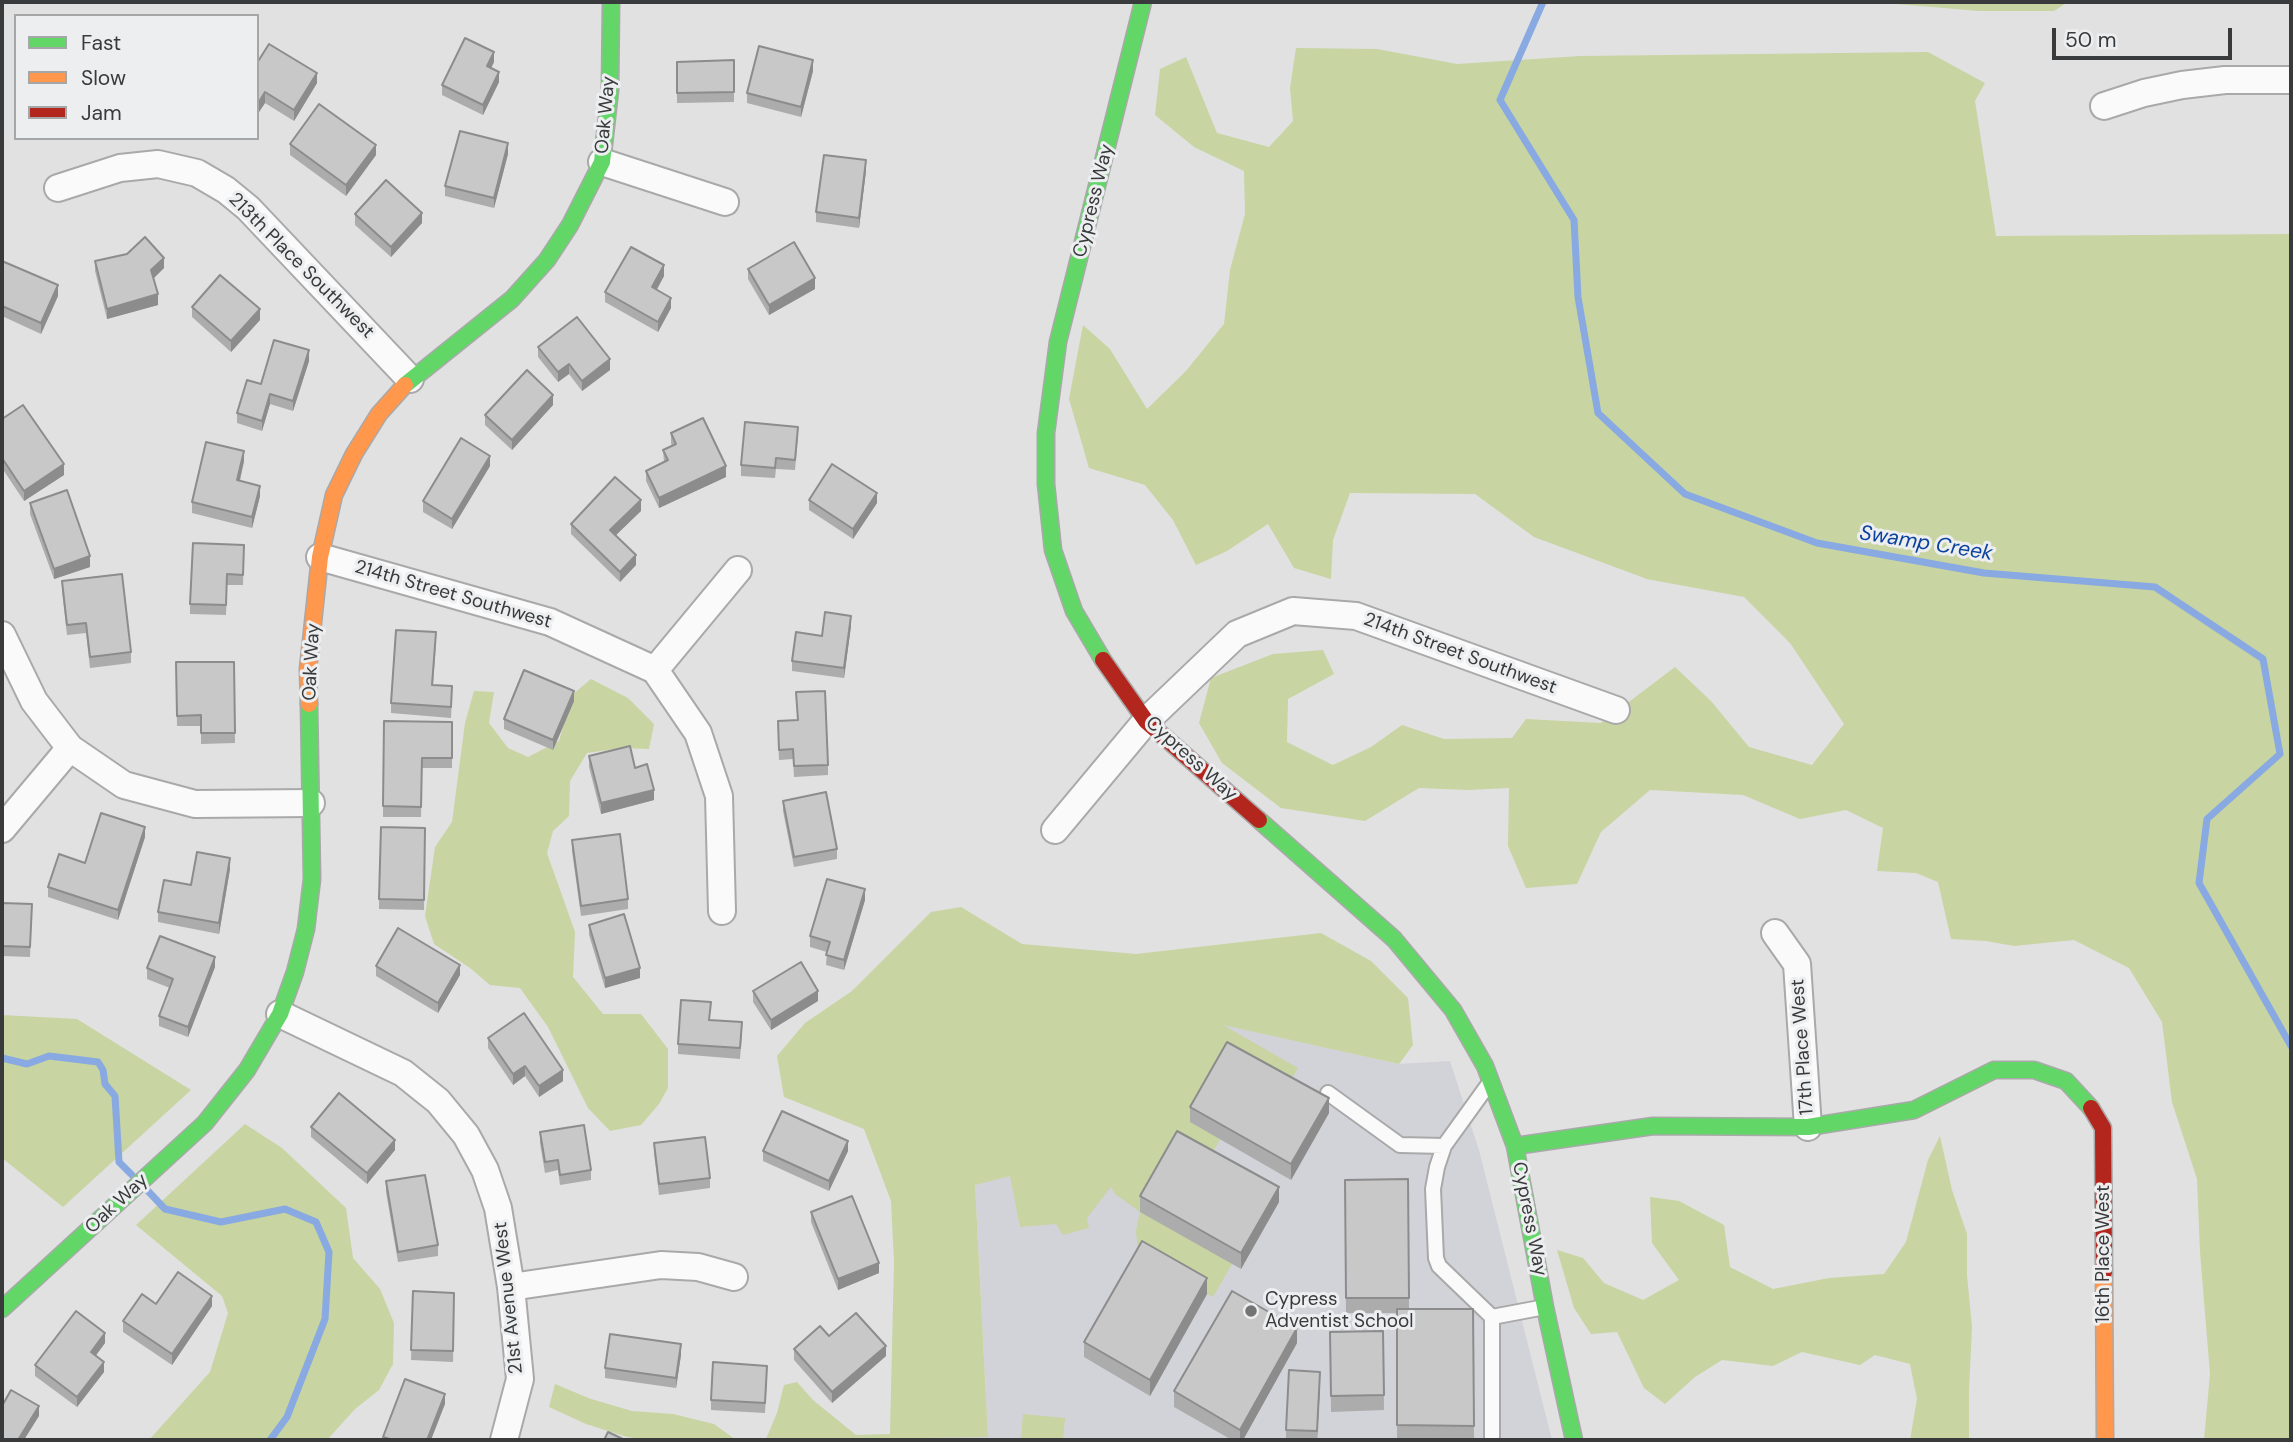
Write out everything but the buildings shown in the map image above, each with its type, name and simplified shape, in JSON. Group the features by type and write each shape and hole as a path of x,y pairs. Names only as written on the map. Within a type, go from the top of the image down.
{"street":[{"name":"Oak Way","path":"2,1309 205,1123 228,1096 265,1042 280,1014 306,929 312,879 308,669 320,557 334,495 354,454 379,414 410,379 512,299 547,260 570,225 602,162 610,90 611,2"},
{"name":"Cypress Way","path":"1143,2 1058,342 1046,433 1046,484 1054,550 1074,611 1146,721 1394,939 1453,1010 1485,1066 1515,1146 1545,1307 1574,1440"},
{"path":"2104,106 2144,93 2182,85 2225,80 2291,80"},
{"path":"602,162 725,202"},
{"name":"213th Place Southwest","path":"58,188 120,168 158,164 197,173 226,190 248,208 410,379"},
{"name":"214th Street Southwest","path":"320,557 550,622 655,670"},
{"path":"722,912 719,796 698,733 655,670 738,570"},
{"name":"214th Street Southwest","path":"1055,830 1146,721 1237,634 1293,611 1356,616 1616,710"},
{"path":"2,635 34,701 70,748 124,785 195,804 311,803"},
{"path":"2,829 70,748"},
{"name":"17th Place West","path":"1775,933 1797,964 1808,1127"},
{"name":"21st Avenue West","path":"280,1014 403,1073 438,1101 466,1135 485,1170 498,1208 511,1287 520,1379 504,1440"},
{"name":"16th Place West","path":"1808,1127 1914,1110 1994,1070 2034,1070 2066,1081 2087,1102 2103,1128 2105,1440"},
{"path":"1515,1146 1653,1126 1808,1127"},
{"path":"511,1287 661,1265 698,1267 734,1277"}],"lane":[{"path":"1490,1081 1444,1146 1433,1189 1438,1266 1492,1317 1492,1437"},
{"path":"1328,1093 1400,1145 1444,1146"},
{"path":"1492,1317 1545,1307"}],"shaded area":[{"name":"Cypress Adventist School","path":"1220,1024 1399,1064 1450,1061 1479,1150 1552,1440 924,1440 923,1438 988,1436 975,1185"}],"green space":[{"path":"1873,2 2068,2 2054,11 1979,11"},
{"path":"1296,48 1377,49 1457,64 1580,56 1928,52 1985,83 1975,101 1996,236 2291,234 2291,1440 2204,1440 2210,1374 2197,1179 2172,1102 2162,1022 2129,968 2074,940 2014,946 1951,939 1938,882 1916,873 1877,871 1883,828 1846,810 1800,819 1743,795 1650,790 1601,832 1577,884 1526,888 1508,846 1509,788 1419,788 1365,821 1281,808 1222,763 1199,723 1211,678 1273,654 1323,650 1334,674 1288,699 1287,742 1333,765 1371,747 1402,725 1444,739 1512,738 1526,719 1601,723 1675,667 1711,701 1749,747 1812,765 1844,724 1790,643 1744,597 1647,579 1534,537 1475,494 1350,493 1333,540 1331,579 1294,568 1268,524 1227,551 1196,565 1173,520 1145,485 1089,468 1069,399 1083,325 1110,349 1147,409 1186,371 1224,324 1230,270 1245,214 1244,171 1194,147 1155,115 1160,69 1186,57 1217,133 1269,147 1293,121 1290,88"},
{"path":"591,679 628,698 654,724 649,749 622,748 587,753 570,781 569,816 553,831 547,853 575,932 573,977 603,1014 641,1014 668,1049 668,1088 659,1104 641,1125 610,1131 588,1108 548,1027 520,988 490,985 434,944 425,916 435,847 452,822 465,723 474,691 494,692 489,723 508,748 528,757 559,741 572,695"},
{"path":"961,907 1022,944 1136,954 1321,933 1371,961 1408,998 1413,1045 1399,1064 1223,1025 1298,1068 1285,1089 1190,1122 1220,1139 1207,1163 1232,1264 1213,1297 1142,1257 1139,1261 1136,1231 1140,1212 1115,1194 1111,1187 1087,1218 1089,1228 1063,1235 1056,1224 1020,1227 1010,1176 975,1185 988,1437 924,1440 736,1440 766,1439 777,1413 784,1385 797,1382 813,1400 856,1435 890,1434 894,1262 891,1201 864,1129 784,1097 777,1056 805,1023 852,991 931,912"},
{"path":"2,1015 77,1019 191,1090 63,1207 2,1158"},
{"path":"245,1124 282,1148 346,1208 353,1258 380,1289 394,1323 393,1364 379,1390 355,1409 327,1440 149,1440 210,1372 228,1313 222,1296 136,1225"},
{"path":"1940,1136 1952,1190 1967,1234 1967,1275 1972,1327 1969,1440 1910,1440 1917,1399 1910,1364 1875,1355 1860,1365 1802,1352 1773,1366 1722,1360 1695,1377 1665,1404 1644,1388 1617,1332 1591,1334 1574,1308 1557,1250 1583,1258 1604,1283 1643,1300 1679,1280 1652,1243 1650,1197 1679,1201 1724,1225 1730,1267 1773,1289 1829,1278 1884,1274 1906,1242 1928,1160"},
{"path":"555,1384 591,1399 632,1411 673,1414 714,1424 736,1440 650,1440 627,1437 586,1424 549,1407"},
{"path":"1023,1414 1065,1418 1063,1440 1021,1440"}],"waterway":[{"name":"Swamp Creek","path":"1543,2 1500,100 1574,220 1578,297 1598,413 1685,494 1817,543 1984,573 2155,587 2263,659 2280,754 2207,819 2199,883 2291,1046"},
{"path":"2,1058 27,1064 49,1056 98,1062 103,1070 105,1084 115,1096 119,1162 132,1175"},
{"path":"148,1191 165,1209 221,1222 285,1209 316,1222 329,1252 325,1319 287,1417 270,1440"}],"traffic: fast":[{"path":"405,385 512,299 547,260 570,225 602,162 610,90 611,2"},
{"path":"1103,660 1074,611 1053,550 1046,484 1046,433 1058,342 1143,2"},
{"path":"2,1309 205,1123 247,1070 280,1014 306,929 312,879 309,704"},
{"path":"1259,820 1394,939 1453,1010 1485,1066 1515,1146 1545,1307 1574,1440"},
{"path":"1515,1146 1653,1126 1808,1127 1914,1110 1994,1070 2034,1070 2066,1081 2091,1108"}],"traffic: slow":[{"path":"309,704 308,669 320,557 334,495 354,454 379,414 405,385"},
{"path":"2104,1272 2105,1440"}],"traffic: jam":[{"path":"1103,660 1146,721 1259,820"},
{"path":"2091,1108 2103,1128 2104,1272"}],"place":[{"name":"Cypress Adventist School","path":"1251,1311"}]}
